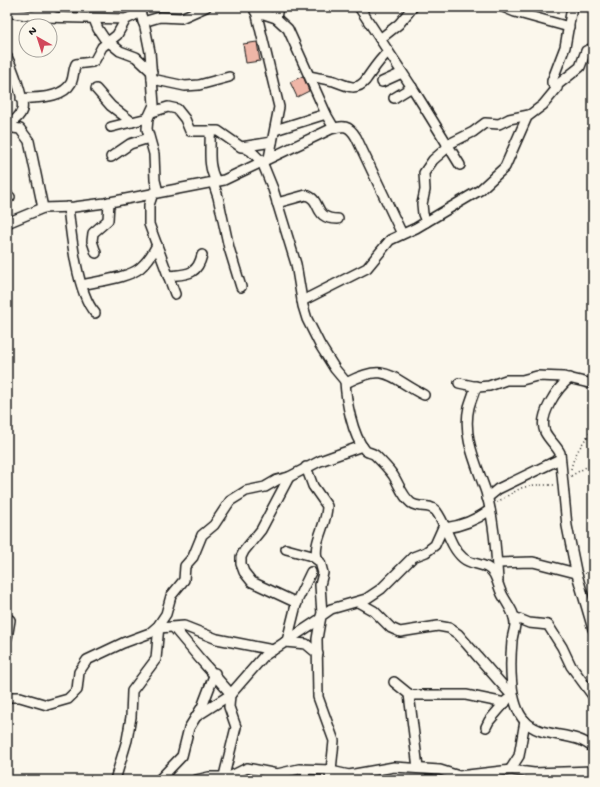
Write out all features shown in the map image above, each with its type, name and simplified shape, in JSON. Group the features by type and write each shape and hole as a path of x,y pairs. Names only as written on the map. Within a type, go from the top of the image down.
{"street":[{"path":"32,16 57,7"},
{"path":"144,22 160,17 181,18 206,7"},
{"path":"276,18 278,7"},
{"path":"358,7 412,87 460,165"},
{"path":"380,38 395,28 413,7"},
{"path":"503,7 515,12 569,27"},
{"path":"556,86 552,83 552,81 565,47 572,7"},
{"path":"7,12 32,16 126,20 134,16 139,8"},
{"path":"139,8 144,22 150,52 154,105 147,129 154,154 156,192 149,208 149,224 175,294"},
{"path":"255,9 276,18 288,29 326,114 334,128"},
{"path":"255,9 279,107 275,130 266,160 277,203 296,264 302,301 307,319 320,345 335,369 345,381 346,397 356,433 362,446 367,452 373,454 390,471 410,502 415,506 426,506 434,509 462,558 485,566 493,572 514,617 515,625 512,643 511,673 513,696 520,715 534,729 580,740 593,748"},
{"path":"94,19 101,34 109,43 120,51 136,57 152,76 185,86 199,85 229,78"},
{"path":"21,98 45,97 61,92 71,82 76,64 92,62 102,47 118,35 126,20"},
{"path":"302,301 367,268 390,240 426,222 480,190 505,167 529,115 550,98 556,90 556,86 580,67 586,50 593,48"},
{"path":"310,76 330,80 352,88 358,87 364,82 376,64 388,52"},
{"path":"7,57 15,74 21,98 22,112 17,119 7,126"},
{"path":"382,82 402,73"},
{"path":"394,98 412,87"},
{"path":"96,90 111,106 132,122"},
{"path":"111,127 132,122 168,108 178,109 185,119 190,131 222,132 235,144 244,147 266,160"},
{"path":"275,130 326,114"},
{"path":"426,222 422,204 425,190 424,173 433,160 448,146 473,132 485,123 499,124 509,119 529,115"},
{"path":"7,126 20,129 29,141 43,208"},
{"path":"7,223 43,208 68,207 109,202 224,180 334,128 343,126 352,129 402,234"},
{"path":"210,131 210,170 218,197 229,248 241,287"},
{"path":"111,156 130,144 149,138"},
{"path":"244,147 272,142"},
{"path":"277,203 306,195 313,198 321,215 326,218 338,218"},
{"path":"131,198 149,208"},
{"path":"96,253 92,241 93,233 108,220 109,202"},
{"path":"68,207 70,227 86,301 95,314"},
{"path":"82,285 122,275 140,268 152,254 157,245"},
{"path":"168,276 191,273 196,270 202,255"},
{"path":"345,381 348,382 372,372 380,372 424,395"},
{"path":"459,383 476,386 489,386 506,380 525,380 537,376 570,378 593,384"},
{"path":"570,378 559,387 553,396 544,428 546,434 557,445 560,453 567,526 576,573 593,629"},
{"path":"476,386 468,418 469,439 475,465 491,503 498,584"},
{"path":"115,780 127,740 131,717 132,692 156,659 159,627 166,614 171,596 184,580 185,566 193,557 202,535 214,525 230,501 246,491 265,487 306,467 342,452 362,446"},
{"path":"445,526 464,524 476,520 491,503 498,489 560,459"},
{"path":"306,467 313,486 327,506 324,527 315,548 314,558 323,573 320,585 321,616 317,639 318,701 334,741 331,774"},
{"path":"288,476 261,530 244,551 240,564 252,582 297,603"},
{"path":"195,717 231,694 264,656 331,609 358,602 381,588 394,578 413,557 450,539 464,524"},
{"path":"433,546 445,526"},
{"path":"286,549 314,558"},
{"path":"314,558 309,562 311,572 320,585"},
{"path":"497,563 533,562 576,573"},
{"path":"286,642 297,603 311,572"},
{"path":"358,602 374,610 391,628 400,632 438,626 454,631 473,648 513,696"},
{"path":"514,617 529,623 548,626 562,647 571,666 593,696"},
{"path":"7,638 10,620"},
{"path":"7,696 20,697 47,706 68,699 77,690 78,672 87,660 123,643 150,633 159,627 174,628 184,626 217,639 273,650"},
{"path":"174,628 231,694 229,707 236,727 223,779"},
{"path":"286,642 306,644 318,654"},
{"path":"159,780 182,756 189,728 202,707 214,673"},
{"path":"394,682 409,694 466,695 505,703"},
{"path":"409,694 418,768"},
{"path":"486,727 489,721 513,696"},
{"path":"510,770 510,767 519,756 525,721"},
{"path":"196,780 209,777 223,779 247,768 276,774 299,769 349,775 385,768 418,768 440,770 460,776 510,770 534,773 593,771"}],"path":[{"path":"593,400 589,406 593,422"},
{"path":"593,428 585,439 583,446 575,454 569,479 574,474 593,463"},
{"path":"491,503 500,501 521,488 534,484 548,486 563,484"}],"building":[{"path":"257,42 260,61 246,63 243,44"},
{"path":"303,76 309,91 297,97 290,82"}]}
